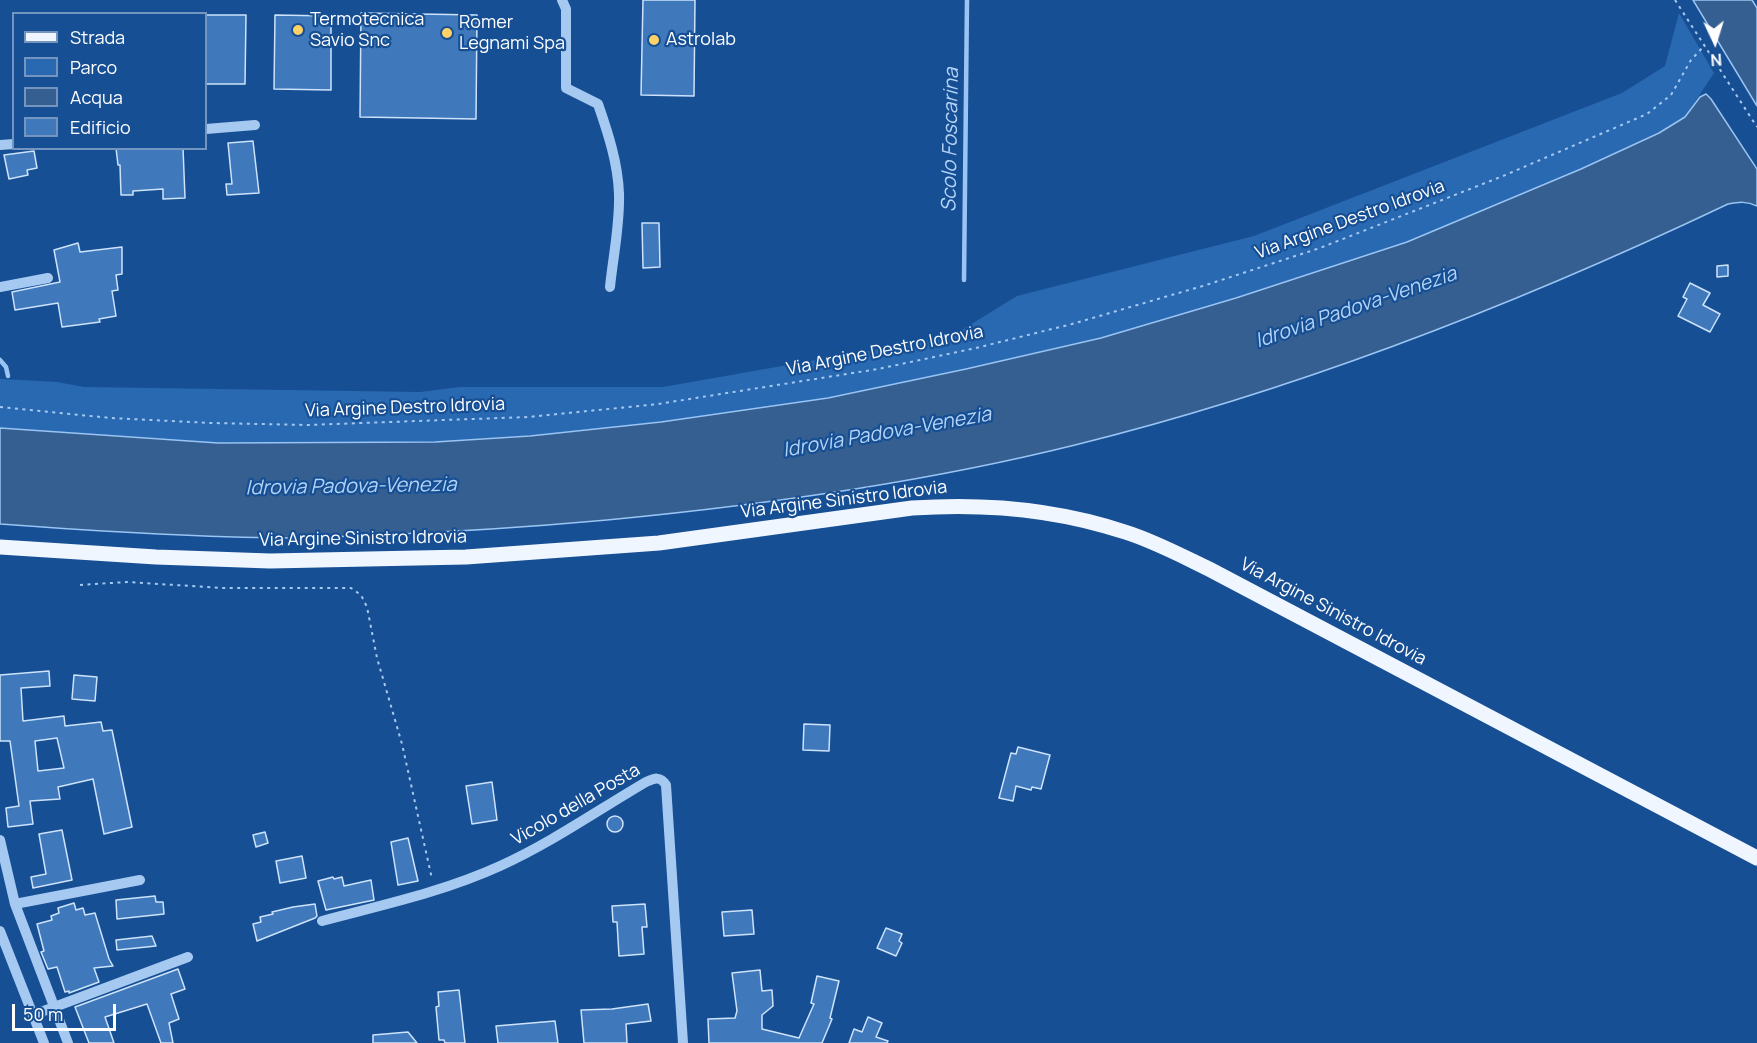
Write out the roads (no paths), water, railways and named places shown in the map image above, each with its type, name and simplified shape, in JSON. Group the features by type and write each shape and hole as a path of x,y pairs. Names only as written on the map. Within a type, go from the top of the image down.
{"main road":[{"name":"Via Argine Sinistro Idrovia","path":"0,547 156,557 270,561 443,558 575,551 659,543 932,506 997,507 1062,514 1127,532 1200,565 1757,858"}],"street":[{"path":"562,0 566,9 567,88 598,104 610,137 619,195 610,287"},
{"path":"207,129 255,126"},
{"path":"0,287 48,278"},
{"name":"Vicolo della Posta","path":"322,921 435,890 498,867 526,854 653,778 663,780 666,785 683,1043"},
{"path":"0,840 15,904 68,1043"},
{"path":"15,904 140,880"},
{"path":"0,931 44,1043"},
{"path":"33,1015 188,957"}],"water":[{"path":"1693,0 1752,0 1757,8 1757,106"},
{"name":"Idrovia Padova-Venezia","path":"1706,94 1757,169 1757,206 1743,202 1728,204 1569,276 1408,341 1326,371 1159,423 1075,445 959,471 784,500 666,514 520,527 286,538 143,533 0,524 0,428 218,443 435,442 530,436 661,422 828,398 1101,338 1236,298 1407,242 1581,169 1659,133 1685,117 1700,97"}],"waterway":[{"name":"Scolo Foscarina","path":"964,280 967,0"},
{"path":"0,360 6,367 8,376"}],"place":[{"name":"Termotecnica Savio Snc","path":"298,30"},
{"name":"Romer Legnami Spa","path":"447,33"},
{"name":"Astrolab","path":"654,40"}]}
